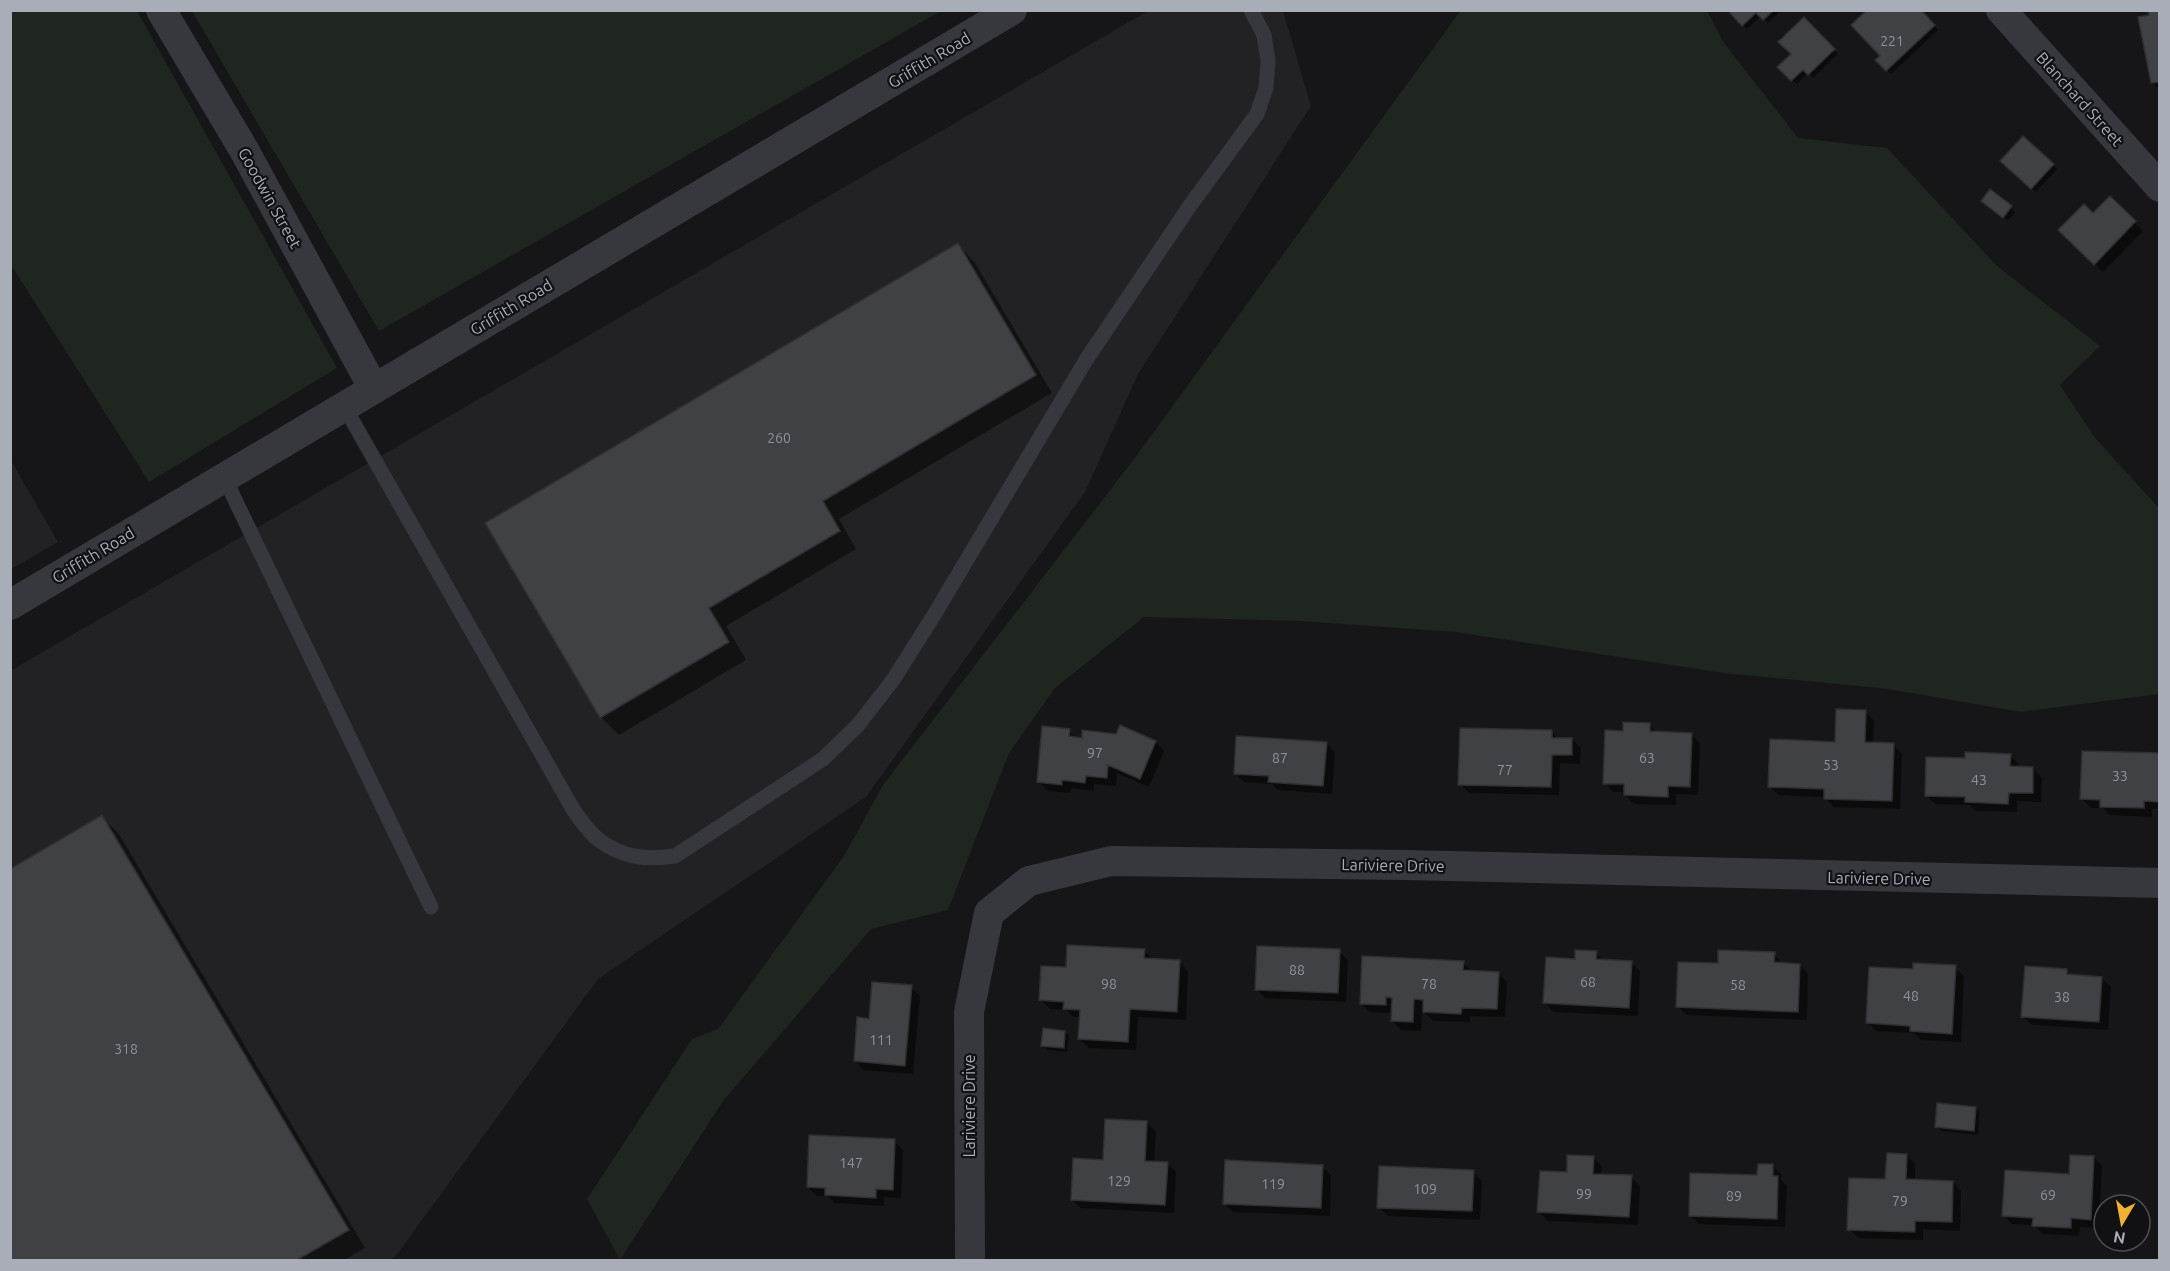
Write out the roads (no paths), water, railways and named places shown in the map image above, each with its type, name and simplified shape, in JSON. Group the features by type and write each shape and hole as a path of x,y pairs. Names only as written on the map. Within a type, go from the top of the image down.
{"street":[{"name":"Goodwin Street","path":"161,10 244,150 374,389"},
{"name":"Griffith Road","path":"10,605 1012,10"},
{"name":"Blanchard Street","path":"2001,10 2160,187"},
{"name":"Lariviere Drive","path":"970,1260 969,1012 989,913 1029,881 1111,861 1406,865 2160,883"}],"lane":[{"path":"344,406 574,811 597,839 619,852 650,859 675,856 823,759 858,725 893,680 1086,360 1189,207 1257,114 1266,88 1269,61 1263,35 1251,10"},
{"path":"225,477 431,907"}]}
